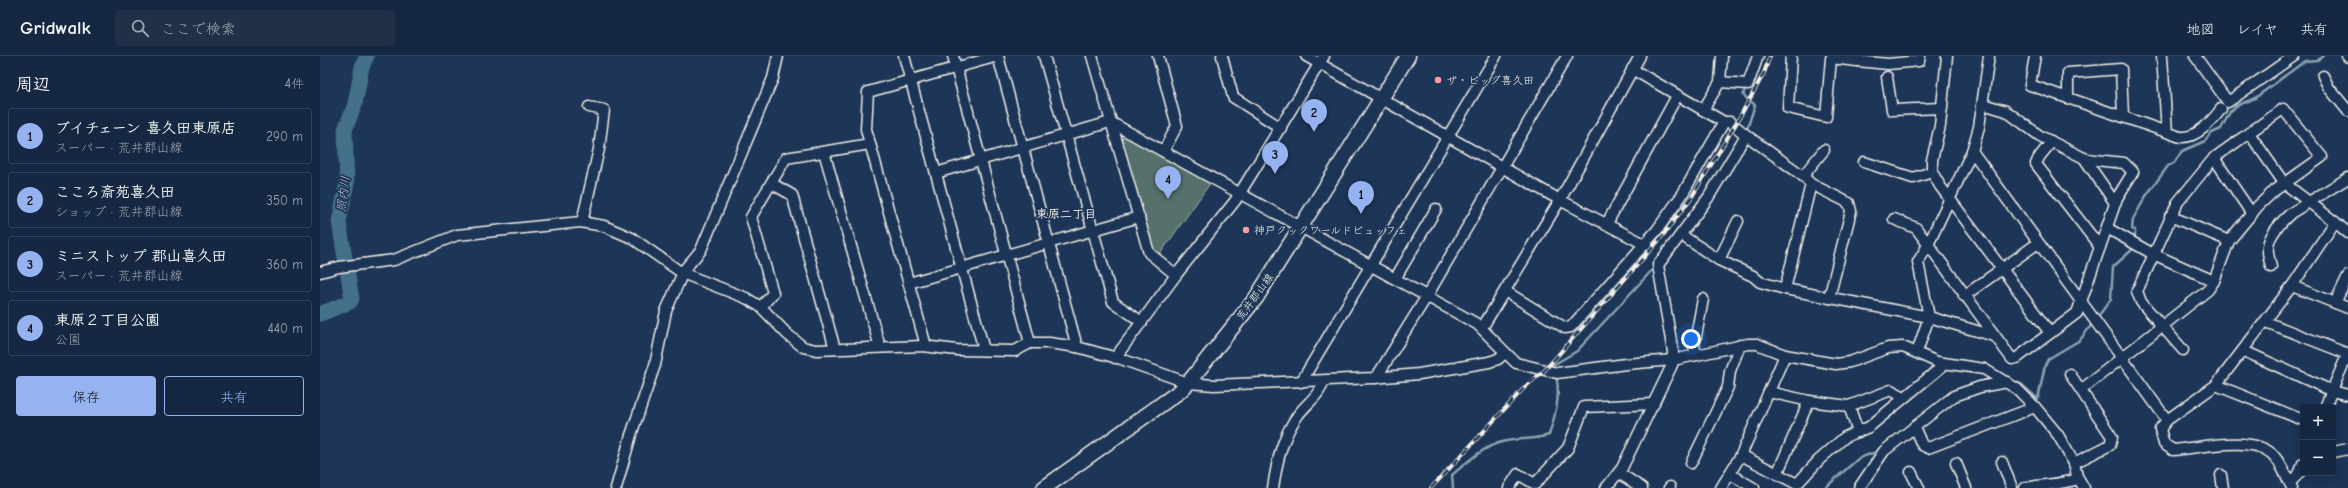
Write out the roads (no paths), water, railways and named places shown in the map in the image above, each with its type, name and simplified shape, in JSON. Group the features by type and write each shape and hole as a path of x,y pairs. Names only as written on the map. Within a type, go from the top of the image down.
{"main road":[{"name":"荒井郡山線","path":"1044,488 1180,391 1188,383 1251,305 1303,227 1408,56"}],"street":[{"path":"616,488 631,435 655,365 666,311 682,274 704,243 773,78 778,56"},
{"path":"904,56 912,80 984,350"},
{"path":"953,56 1030,343"},
{"path":"926,346 866,129 868,92 998,56 1050,242 1077,348"},
{"path":"1044,56 1113,302 1142,322"},
{"path":"1092,56 1149,253 1176,275"},
{"path":"1158,56 1177,126 1164,150"},
{"path":"1222,56 1233,97 1281,128"},
{"path":"1306,56 1322,60 1381,100 1449,136 1606,226 1646,245"},
{"path":"1301,382 1496,56"},
{"path":"1376,378 1427,296 1567,56"},
{"path":"1482,328 1560,200 1640,56"},
{"path":"1703,110 1720,82 1722,56"},
{"path":"1720,82 1748,84 1758,56"},
{"path":"1791,56 1788,108 1826,117 1827,57 1858,59 1888,64 1919,61 1920,56"},
{"path":"1947,56 1940,126 1932,160 1932,172 2050,333"},
{"path":"1917,352 1930,317 1918,262 1928,245 1972,151 1983,104 1989,56"},
{"path":"2035,56 2030,85 2182,137 2192,135 2214,118 2221,109"},
{"path":"2162,56 2166,132"},
{"path":"2196,56 2228,102 2294,56"},
{"path":"1115,358 1240,192 1322,60"},
{"path":"1632,69 1724,122 1730,122 1803,176 1811,184 1849,203 1851,211 1830,298"},
{"path":"2068,98 2068,73 2120,69 2123,116"},
{"path":"2323,76 2329,88 2348,113"},
{"path":"1887,77 1892,110 1942,108"},
{"path":"1606,226 1677,96"},
{"path":"1894,219 1916,228 1964,296 2012,359 2077,313 2080,300 2115,203 2133,172 2124,163 2084,158 2052,141 2006,111 1983,104"},
{"path":"582,222 599,148 604,110 589,107"},
{"path":"2081,390 2163,327 2208,290 2214,281 2229,242 2266,197 2322,157 2283,109 2214,158 2178,202 2170,216 2137,291 2141,302 2163,327 2183,350"},
{"path":"936,173 1110,122 1240,192 1482,328 1505,353 1522,365 1557,373 1626,364 1673,360 1740,345 1757,344 1785,355 1836,364 1850,362 1894,347 1903,347 1945,364 1984,370 2007,382 2035,407 2058,435 2074,463 2078,479 2084,488"},
{"path":"1505,291 1566,328 1571,327 1646,245 1682,195 1724,122"},
{"path":"2249,133 2284,183 2348,233"},
{"path":"1606,488 1619,474 1671,370 1673,360 1658,264 1704,204 1746,135"},
{"path":"2052,141 2049,147 2038,157 2036,164 2100,247"},
{"path":"761,306 773,293 751,217 786,158 870,144"},
{"path":"1803,176 1824,150"},
{"path":"1972,151 2167,420"},
{"path":"824,152 880,347"},
{"path":"2084,158 2115,203"},
{"path":"2214,158 2252,214"},
{"path":"1864,162 1913,178 1932,172"},
{"path":"2271,267 2268,248 2269,241 2286,217 2348,178"},
{"path":"771,183 792,195 835,348"},
{"path":"1785,289 1811,184"},
{"path":"1396,279 1436,209"},
{"path":"2170,216 2229,242"},
{"path":"909,282 1139,217"},
{"path":"1719,260 1738,221"},
{"path":"320,272 339,267 394,260 457,235 582,222 604,226 632,238 682,274 746,298 761,306 787,334 803,346 816,350 835,348 926,346 984,350 1016,350 1030,343 1049,343 1077,348 1115,358 1188,383 1214,385 1376,378 1479,365 1498,359 1505,353"},
{"path":"2300,472 2291,486 2274,455 2254,446 2209,444 2170,449 2164,444 2160,432 2162,424 2216,385 2266,322 2335,222"},
{"path":"2107,228 2153,254 2214,281"},
{"path":"1687,239 1719,260 1753,276 1760,282 1785,289 1930,317 1994,336"},
{"path":"1964,296 2038,243"},
{"path":"2335,303 2348,276"},
{"path":"2292,286 2348,308"},
{"path":"1697,355 1694,347 1703,299"},
{"path":"2266,322 2348,354 2326,404"},
{"path":"1691,463 1728,387 1730,371 1740,345"},
{"path":"2244,351 2332,391 2348,395"},
{"path":"1721,488 1741,455 1785,355"},
{"path":"1741,455 1797,484 1819,460 1845,437 1869,427 1945,364"},
{"path":"2070,374 2112,437 2110,445 2074,463"},
{"path":"1273,488 1277,460 1284,440 1298,415 1321,391 1324,381"},
{"path":"1858,488 1884,451 1954,396 1980,387 2007,382"},
{"path":"2216,385 2300,419"},
{"path":"1769,392 1809,401 1849,406 1891,390 1904,397"},
{"path":"1777,474 1809,401"},
{"path":"1509,488 1518,474 1534,486 1568,448 1584,408 1654,404"},
{"path":"1849,406 1858,432"},
{"path":"1914,426 1922,445 1928,448 2035,407"},
{"path":"2336,451 2348,448"},
{"path":"2002,462 2012,488"},
{"path":"1956,463 1966,488"},
{"path":"1911,472 1919,488"},
{"path":"1619,474 1642,488"},
{"path":"1730,474 1754,488"},
{"path":"2221,475 2223,488"},
{"path":"2025,488 2044,484 2061,485 2078,479"}],"waterway":[{"name":"照内川","path":"320,314 350,302 352,299 339,222 347,183 345,130 355,104 362,67 367,56"},
{"path":"2135,241 2135,230 2132,229 2133,219 2146,196 2168,166 2174,163 2182,151 2205,141 2212,133 2221,129 2230,112 2236,106 2255,98 2305,61 2318,60 2324,56"},
{"path":"1746,86 1743,95 1755,105 1746,132"},
{"path":"2097,318 2111,299 2113,267 2135,247"},
{"path":"1554,370 1553,365 1577,351 1655,267"},
{"path":"2011,381 2021,384 2038,399 2045,365 2048,359 2080,340 2093,323"},
{"path":"1453,488 1452,475 1489,447 1502,442 1538,438 1549,435 1558,398 1556,376"},
{"path":"1953,391 1989,379 1994,379"},
{"path":"1825,488 1859,458 1879,451"}],"railway":[{"path":"1431,488 1526,386 1544,371 1660,239 1691,198 1737,122 1764,73 1770,56"}],"place":[{"name":"ザ・ビッグ喜久田","path":"1438,80"},
{"name":"こころ斎苑喜久田","path":"1314,132"},
{"name":"ミニストップ 郡山喜久田","path":"1275,174"},
{"name":"東原２丁目公園","path":"1168,199"},
{"name":"ブイチェーン 喜久田東原店","path":"1361,214"},
{"name":"神戸クックワールドビュッフェ","path":"1246,230"}],"district":[{"name":"東原二丁目","path":"1066,214"}]}
